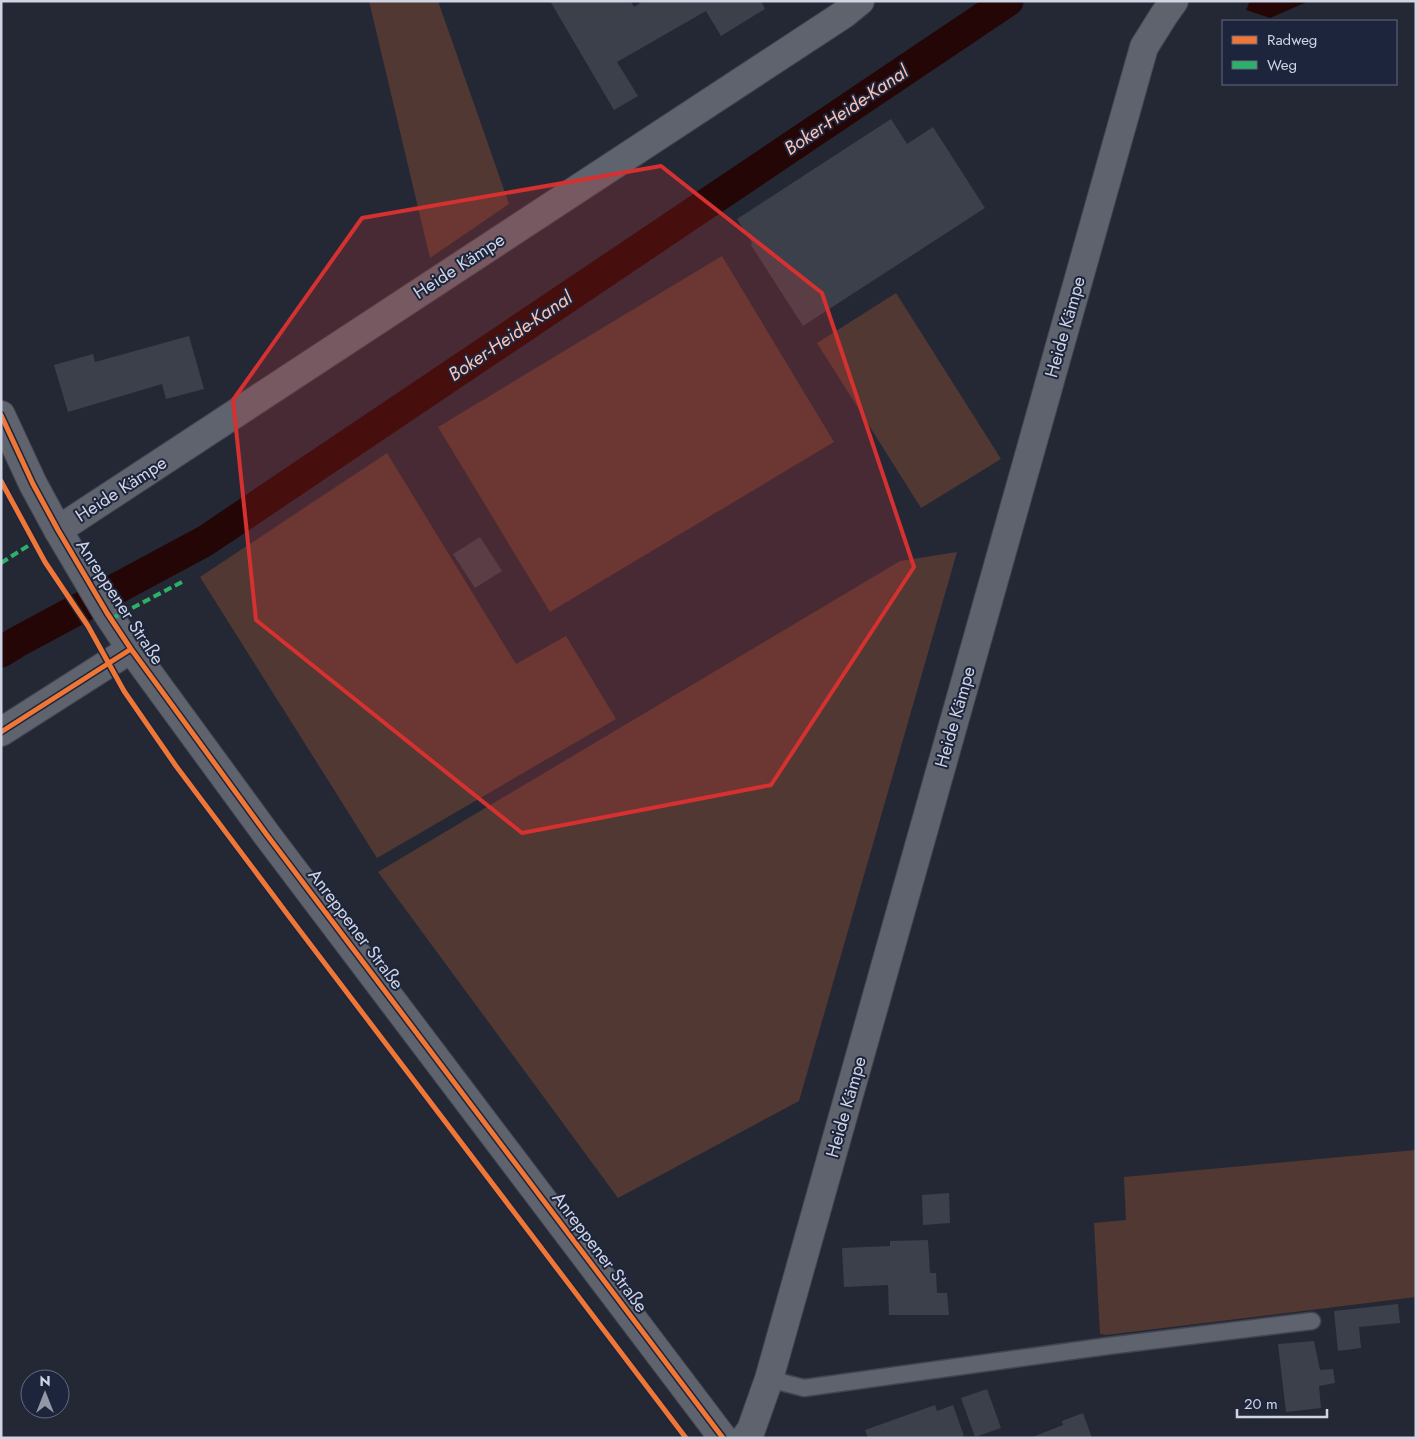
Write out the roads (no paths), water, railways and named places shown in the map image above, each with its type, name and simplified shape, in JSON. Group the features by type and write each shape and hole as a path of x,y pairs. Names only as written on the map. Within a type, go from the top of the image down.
{"street":[{"name":"Heide Kämpe","path":"58,530 844,14 860,1"},
{"name":"Heide Kämpe","path":"745,1438 751,1430 769,1379 1144,47 1174,1"},
{"name":"Anreppener Straße","path":"1,415 33,484 58,530 107,613 131,649 273,843 723,1438"},
{"path":"1,732 131,649"}],"lane":[{"path":"769,1379 804,1388 1108,1346 1312,1321"}],"waterway":[{"name":"Boker-Heide-Kanal","path":"1,652 205,541 1008,1"}]}
